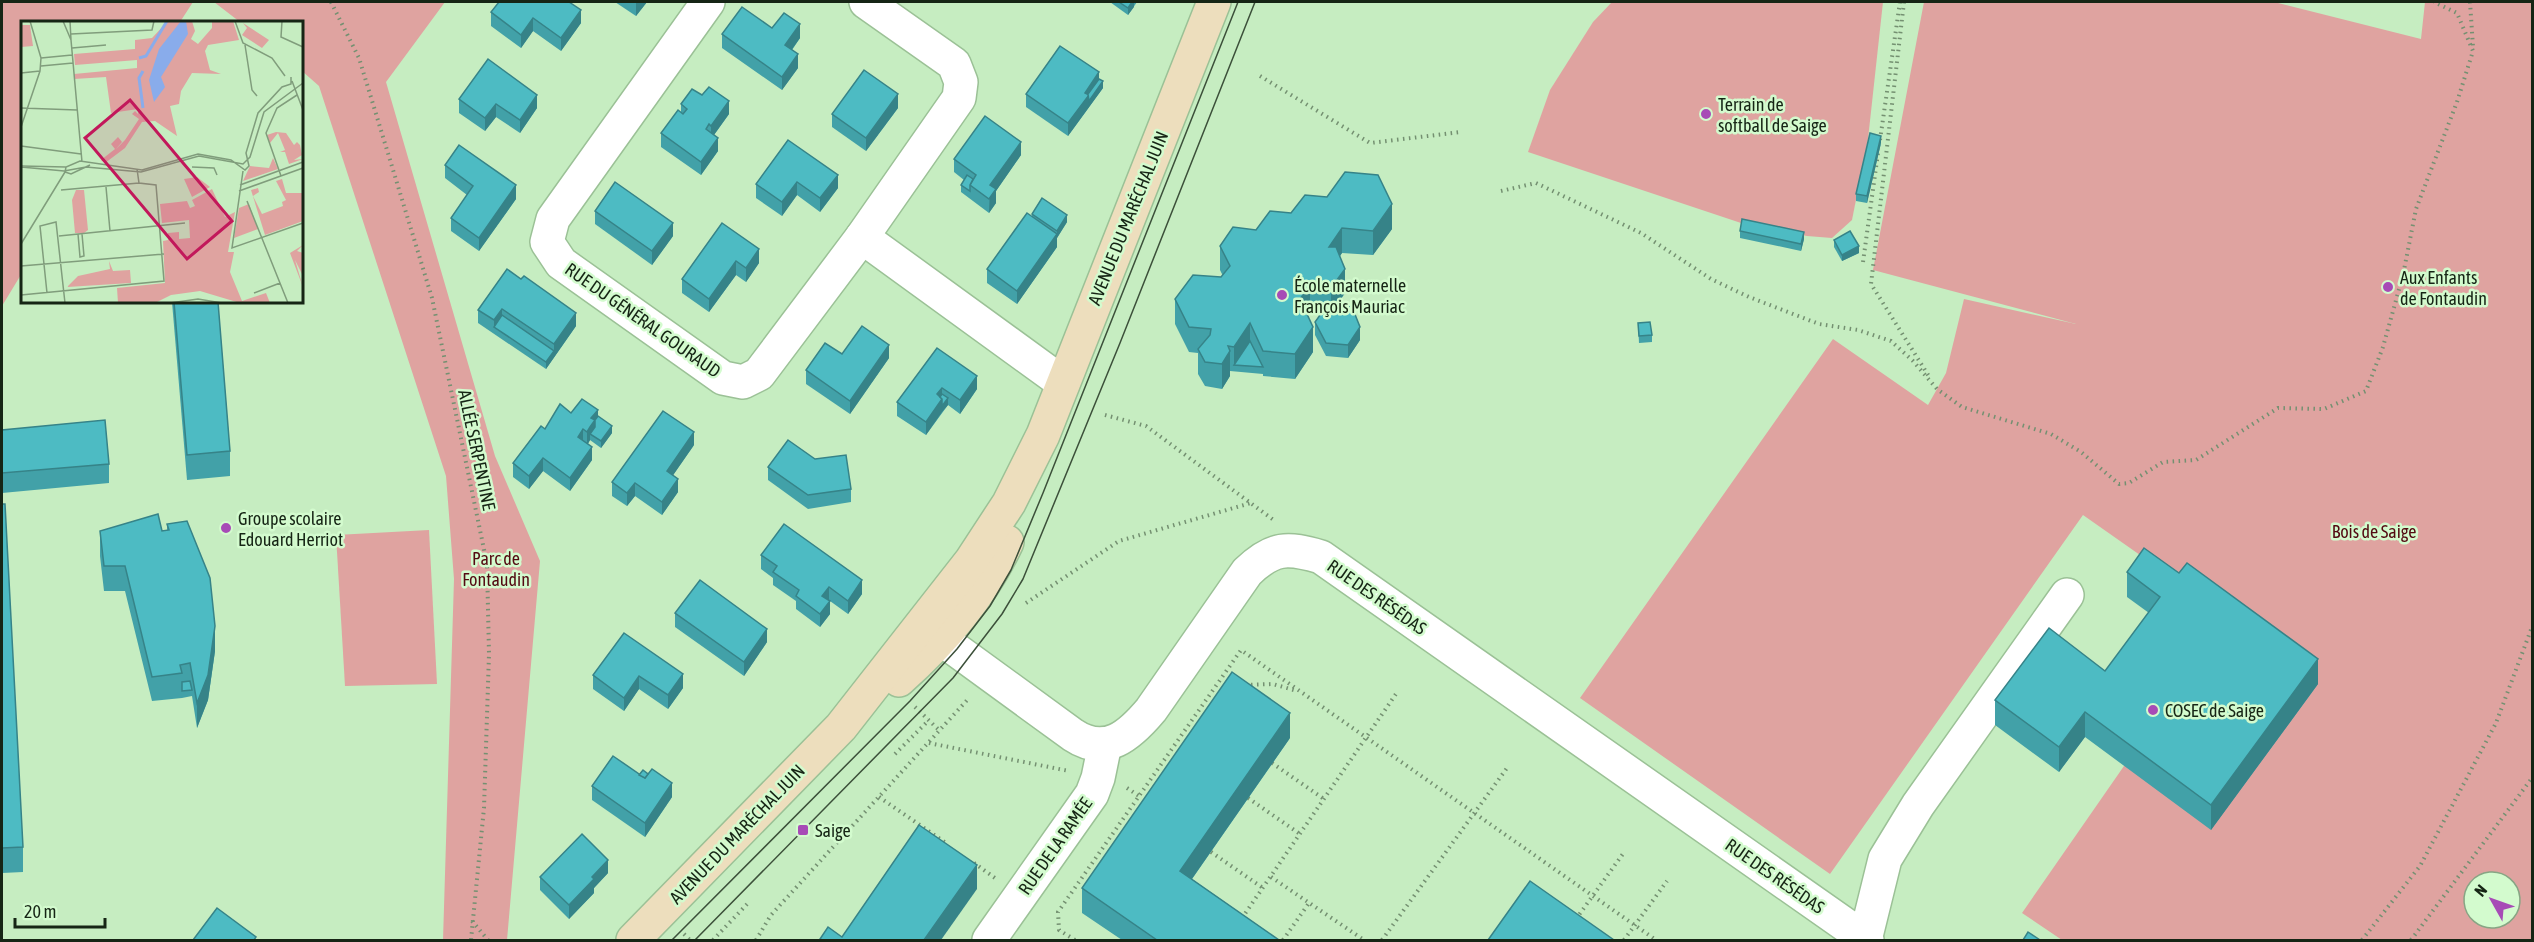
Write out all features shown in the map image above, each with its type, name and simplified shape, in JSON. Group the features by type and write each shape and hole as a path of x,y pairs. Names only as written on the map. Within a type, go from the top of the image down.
{"main road":[{"name":"AVENUE DU MARÉCHAL JUIN","path":"633,940 841,727 874,703 932,632 985,582 1024,502 1043,435 1214,2"}],"street":[{"name":"RUE DU GÉNÉRAL GOURAUD","path":"708,2 553,219 547,242 561,263 723,378 743,382 759,374 862,237 959,98 961,82 954,64 866,2"},
{"path":"862,237 1063,383"},
{"name":"RUE DES RÉSÉDAS","path":"1105,744 1120,740 1133,731 1151,710 1247,572 1261,558 1278,551 1295,550 1321,557 1866,940"},
{"path":"1866,940 1885,859 1918,805 2067,595"},
{"path":"932,632 1072,735 1080,740 1105,744"},
{"name":"RUE DE LA RAMÉE","path":"989,940 1083,809 1098,778 1105,744"}],"path":[{"name":"ALLÉE SERPENTINE","path":"331,2 359,58 432,298 487,564 489,654 484,808 471,940"},
{"path":"1863,262 1902,2"},
{"path":"1902,2 1871,284 1937,388"},
{"path":"2434,2 2457,13 2473,51"},
{"path":"1501,191 1536,183 1641,233 1711,279 1749,297 1819,324 1858,330 1891,341 1937,388 1962,407 2051,434 2081,452 2119,484 2129,483 2163,462 2196,460 2278,408 2324,409 2366,392 2383,347 2403,275 2416,209 2457,102 2473,51 2470,2"},
{"path":"1260,76 1370,143 1461,132"},
{"path":"1105,416 1146,426 1278,523"},
{"path":"1026,603 1119,541 1251,503"},
{"path":"2362,940 2420,866 2496,723 2532,627"},
{"path":"1074,940 1059,930 1058,912 1241,650 1656,940"},
{"path":"1236,686 1273,684 1300,692"},
{"path":"756,940 771,915 977,690"},
{"path":"1238,923 1398,691"},
{"path":"1203,704 1213,698"},
{"path":"895,754 929,720 940,731"},
{"path":"929,742 1120,782 1139,796"},
{"path":"1272,763 1324,799"},
{"path":"1382,940 1507,768"},
{"path":"2411,940 2532,778"},
{"path":"879,797 954,849"},
{"path":"1248,798 1300,834"},
{"path":"1573,923 1625,851"},
{"path":"1211,852 1263,888"},
{"path":"972,862 1000,882"},
{"path":"1271,877 1364,940"},
{"path":"1624,940 1667,881"},
{"path":"713,940 750,901"},
{"path":"1283,940 1309,903"},
{"path":"472,921 488,940"}],"green space":[{"path":"2,2 193,2 181,21 21,21 21,275 2,306"},
{"name":"Parc de Fontaudin","path":"214,2 445,2 386,82 495,456 540,561 507,940 443,940 454,579 446,476 319,86 303,72 303,21 239,21"},
{"name":"Terrain de softball de Saige","path":"1612,2 1883,2 1868,139 1852,220 1832,238 1807,236 1744,224 1528,152 1550,90 1593,22"},
{"name":"Bois de Saige","path":"1924,2 2274,2 2421,39 2425,2 2532,2 2532,940 2062,940 2022,913 2124,766 2187,588 2083,515 1830,874 1580,698 1833,339 1928,405 1946,373 1964,299 2076,324 1873,270"},
{"path":"429,530 437,684 345,686 336,535"}],"building":[{"path":"499,2 569,2 581,10 561,38 533,18 521,35 491,12"},
{"path":"1119,2 1132,2 1128,8"},
{"path":"742,7 772,28 784,13 800,24 785,45 798,54 782,77 722,34"},
{"path":"1060,46 1099,72 1085,93 1089,95 1068,123 1026,94"},
{"path":"488,59 537,95 520,120 496,104 485,118 459,99"},
{"path":"864,70 898,94 866,138 832,114"},
{"path":"1099,79 1103,81 1089,101 1088,94"},
{"path":"709,87 729,101 711,126 709,124 706,129 718,138 701,162 661,133 678,110 683,114 687,109 681,104 692,89 702,95"},
{"path":"985,116 1021,142 990,185 996,189 989,199 970,185 976,175 954,159"},
{"path":"1870,133 1881,136 1867,196 1856,194"},
{"path":"788,140 838,175 820,198 797,182 782,202 756,184"},
{"path":"459,145 516,185 479,238 451,218 473,186 445,165"},
{"path":"1345,172 1378,175 1392,204 1373,231 1342,228 1329,247 1336,247 1345,269 1331,288 1310,285 1300,299 1313,327 1295,354 1263,351 1250,323 1234,347 1228,346 1230,351 1222,364 1205,362 1198,349 1210,335 1211,329 1189,327 1175,299 1193,275 1221,277 1230,266 1220,246 1233,227 1256,230 1270,211 1291,213 1305,195 1327,197"},
{"path":"967,175 973,179 970,191 961,185"},
{"path":"615,182 673,223 652,251 595,211"},
{"path":"1042,198 1067,215 1057,231 1032,214"},
{"path":"1027,213 1057,234 1017,291 987,269"},
{"path":"1742,219 1804,232 1801,244 1740,231"},
{"path":"722,223 759,249 746,268 736,261 709,299 682,279"},
{"path":"1850,231 1859,246 1842,255 1834,240"},
{"path":"507,269 521,279 524,276 576,313 554,344 502,309 494,320 478,310"},
{"path":"174,303 218,303 230,451 187,455"},
{"path":"1328,304 1352,307 1360,327 1348,345 1326,343 1315,322"},
{"path":"502,315 554,351 546,362 494,327"},
{"path":"1650,322 1652,335 1639,336 1638,323"},
{"path":"862,326 889,345 850,401 806,370 825,343 842,354"},
{"path":"1250,341 1263,367 1234,365"},
{"path":"937,348 977,376 960,400 942,388 937,394 942,399 926,422 897,402"},
{"path":"942,394 948,398 942,406 940,397"},
{"path":"582,399 598,410 591,418 595,420 587,432 583,429 578,437 592,447 570,478 543,458 529,476 513,463 541,426 545,429 560,404 571,413"},
{"path":"663,411 694,432 667,471 678,479 662,502 635,483 627,493 612,482"},
{"path":"598,416 612,426 601,441 590,434"},
{"path":"105,420 109,464 2,473 2,430"},
{"path":"788,440 815,459 846,455 851,489 808,495 768,467"},
{"path":"2,504 5,504 23,847 2,848"},
{"path":"158,514 162,531 169,530 167,524 187,521 210,578 215,626 208,675 197,703 190,663 180,665 182,673 152,677 125,566 104,566 100,531"},
{"path":"784,524 862,580 848,601 829,587 822,596 830,601 820,614 796,596 799,590 773,572 777,566 761,555"},
{"name":"COSEC de Saige","path":"2144,548 2179,573 2187,563 2318,659 2211,805 2085,712 2059,747 1995,700 2049,628 2105,671 2160,597 2127,572"},
{"path":"700,580 767,629 744,662 675,613"},
{"path":"624,633 683,674 668,695 639,676 624,698 593,675"},
{"path":"1232,672 1290,713 1180,871 1279,940 1157,940 1082,888"},
{"path":"190,681 192,690 182,691 182,682"},
{"path":"613,756 645,778 652,769 672,783 645,823 592,786"},
{"path":"643,770 648,774 645,778 639,775"},
{"path":"919,825 977,865 924,940 820,939 828,927 842,937"},
{"path":"582,834 608,860 592,877 594,879 569,905 540,877"},
{"path":"1530,881 1614,940 1488,940"},
{"path":"217,908 256,937 254,940 193,940"},
{"path":"2028,932 2040,940 2023,940"}],"tram line":[{"path":"672,940 910,701 957,649 990,606 1011,570 1043,493 1238,2"},
{"path":"695,940 953,678 1002,614 1023,579 1120,343 1255,2"}],"place":[{"name":"Terrain de softball de Saige","path":"1706,114"},
{"name":"Aux Enfants de Fontaudin","path":"2388,287"},
{"name":"École maternelle François Mauriac","path":"1282,295"},
{"name":"Groupe scolaire Edouard Herriot","path":"226,528"},
{"name":"COSEC de Saige","path":"2153,710"},
{"name":"Saige","path":"803,830"}]}
